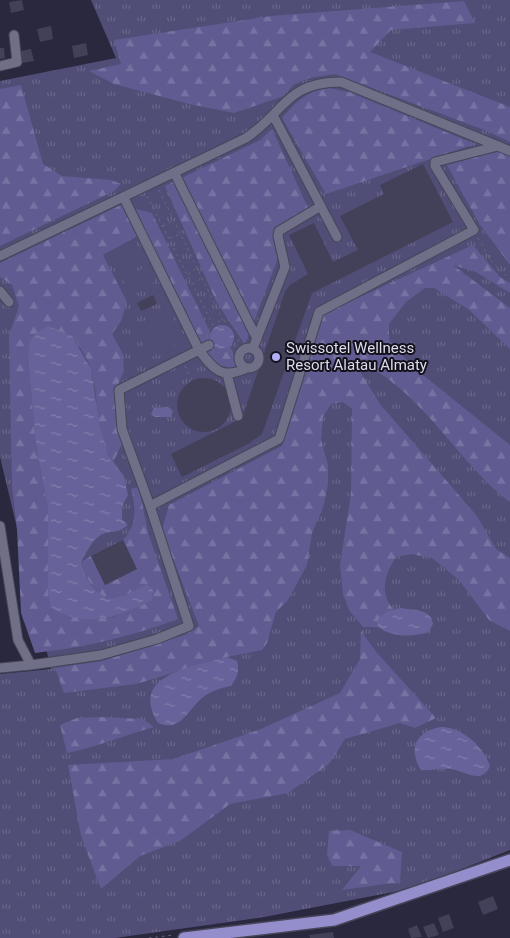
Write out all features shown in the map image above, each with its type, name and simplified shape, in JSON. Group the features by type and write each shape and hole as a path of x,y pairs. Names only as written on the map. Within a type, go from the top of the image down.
{"main road":[{"path":"179,937 334,920 510,860"}],"street":[{"path":"0,66 17,62 14,35"},
{"path":"0,256 246,138 264,126 298,90 320,82 341,82 510,151"},
{"path":"273,115 337,237"},
{"path":"150,506 279,439 321,310 474,230 435,166 435,162 498,146"},
{"path":"174,174 257,339"},
{"path":"124,198 199,350 212,367 227,374 253,367 258,362 259,356 253,348"},
{"path":"253,348 285,267 278,236 280,231 321,206"},
{"path":"0,290 9,302"},
{"path":"0,668 102,656 140,645 189,626 190,622 122,429 119,390 209,345"},
{"path":"247,368 239,362 240,353 244,348 253,348"},
{"path":"227,374 238,416"},
{"path":"0,526 18,640 30,665"}],"path":[{"path":"155,183 223,321"},
{"path":"143,188 213,325"},
{"path":"163,226 174,221"},
{"path":"474,230 492,262 510,279"},
{"path":"169,239 180,233"},
{"path":"187,274 197,268"},
{"path":"192,284 202,278"},
{"path":"223,321 232,324 238,331 239,339 236,346 229,352 221,353 209,345 207,335 213,325 223,321"},
{"path":"182,359 192,380"},
{"path":"149,938 179,937"}],"green space":[{"path":"91,0 510,0 510,850 414,888 264,917 115,938 0,938 0,674 51,669 0,457 0,81 116,58"},
{"path":"464,1 475,23 391,30 370,52 510,107 510,142 487,131 335,74 309,78 293,85 284,96 234,113 189,104 114,84 89,71 121,64 114,40 271,16"},
{"path":"21,85 43,164 62,176 111,180 121,184 114,191 0,246 0,89"},
{"path":"329,88 349,92 475,144 326,194 282,118 303,98 321,89"},
{"path":"272,129 309,210 272,230 277,261 245,345 216,301 165,186 260,140"},
{"path":"499,151 510,156 510,265 479,223 447,165"},
{"path":"121,205 152,213 210,332 210,340 227,348 230,346 239,367 223,371 208,358 143,233 103,255 127,302 121,321 112,334 123,354 124,371 117,387 118,431 122,444 113,462 107,452 100,430 94,381 90,366 72,336 28,358 36,445 48,509 48,592 50,607 110,618 152,601 146,584 128,594 108,599 102,596 91,584 81,562 91,556 105,585 137,569 123,540 131,529 134,516 134,502 131,489 139,487 148,533 178,619 108,640 72,648 35,653 21,613 17,530 12,486 9,336 19,306 12,285 0,277 0,263"},
{"path":"135,243 144,259 117,273 109,256"},
{"path":"473,245 500,277 510,283 510,293 476,272 453,265 510,308 510,349 468,309 434,288 425,288 406,302 389,324 389,340 413,367 510,445 510,502 490,485 436,425 398,387 376,371 353,360 380,404 477,516 496,549 510,558 510,631 489,620 459,580 432,558 411,554 396,557 389,570 385,590 393,609 378,622 378,627 363,627 349,610 343,594 340,565 351,494 352,409 343,402 331,404 323,417 321,440 328,465 328,484 323,508 312,533 307,565 288,600 276,612 267,643 262,650 227,657 136,684 64,693 55,668 102,661 188,634 199,626 162,530 169,505 282,446 323,314"},
{"path":"148,266 155,282 130,295 122,279"},
{"path":"168,309 184,340 150,358 134,327"},
{"path":"361,631 378,654 436,718 415,728 400,723 345,739 329,764 288,793 230,804 180,841 140,856 101,889 81,836 68,765 173,759 261,729 340,693 360,659"},
{"path":"77,718 143,719 154,727 89,748 67,753 60,725"},
{"path":"350,830 402,852 400,882 342,890 361,866 332,866 327,855 329,831"}],"water":[{"path":"222,325 231,328 234,337 231,346 222,349 213,346 210,337 213,328"},
{"path":"48,326 72,336 91,369 100,428 108,455 124,476 128,495 122,506 122,519 128,525 118,531 103,534 93,542 81,562 85,574 90,584 102,596 108,599 128,594 146,584 153,590 152,601 126,612 101,619 77,618 50,607 48,592 48,509 36,445 28,358 30,341 36,333"},
{"path":"168,407 173,411 171,417 155,417 151,414 154,408"},
{"path":"402,608 421,611 429,615 433,624 429,631 417,635 396,635 378,627 377,622 384,613"},
{"path":"227,657 237,661 238,664 237,674 231,686 216,690 205,696 178,723 166,725 158,723 151,707 151,693 158,683 169,675 183,669"},
{"path":"441,727 457,730 471,739 487,759 490,766 487,772 478,776 450,769 421,770 415,755 417,742 426,732"}],"building":[{"path":"22,0 24,10 11,13 9,2"},
{"path":"51,26 53,39 40,42 37,29"},
{"path":"86,43 88,55 74,58 72,46"},
{"path":"0,48 4,48 5,58 0,59"},
{"path":"31,49 34,61 22,63 20,51"},
{"name":"Swissotel Wellness Resort Alatau Almaty","path":"423,164 453,222 312,293 262,434 248,444 182,477 171,454 242,418 285,292 290,285 308,274 289,235 314,223 333,262 358,250 340,216 384,194 380,185"},
{"path":"153,295 157,304 141,311 137,303"},
{"path":"204,378 214,380 223,386 229,395 231,405 229,415 223,424 214,430 204,432 194,430 185,424 179,415 177,405 179,395 185,386 194,380"},
{"path":"123,540 137,569 105,585 91,556"},
{"path":"493,896 498,909 483,915 478,902"},
{"path":"449,914 454,928 443,932 438,918"},
{"path":"434,923 439,935 428,938 423,927"},
{"path":"417,925 422,937 411,938 408,929"},
{"path":"333,932 334,938 310,938 309,935"}],"place":[{"name":"Swissotel Wellness Resort Alatau Almaty","path":"276,357"}]}
